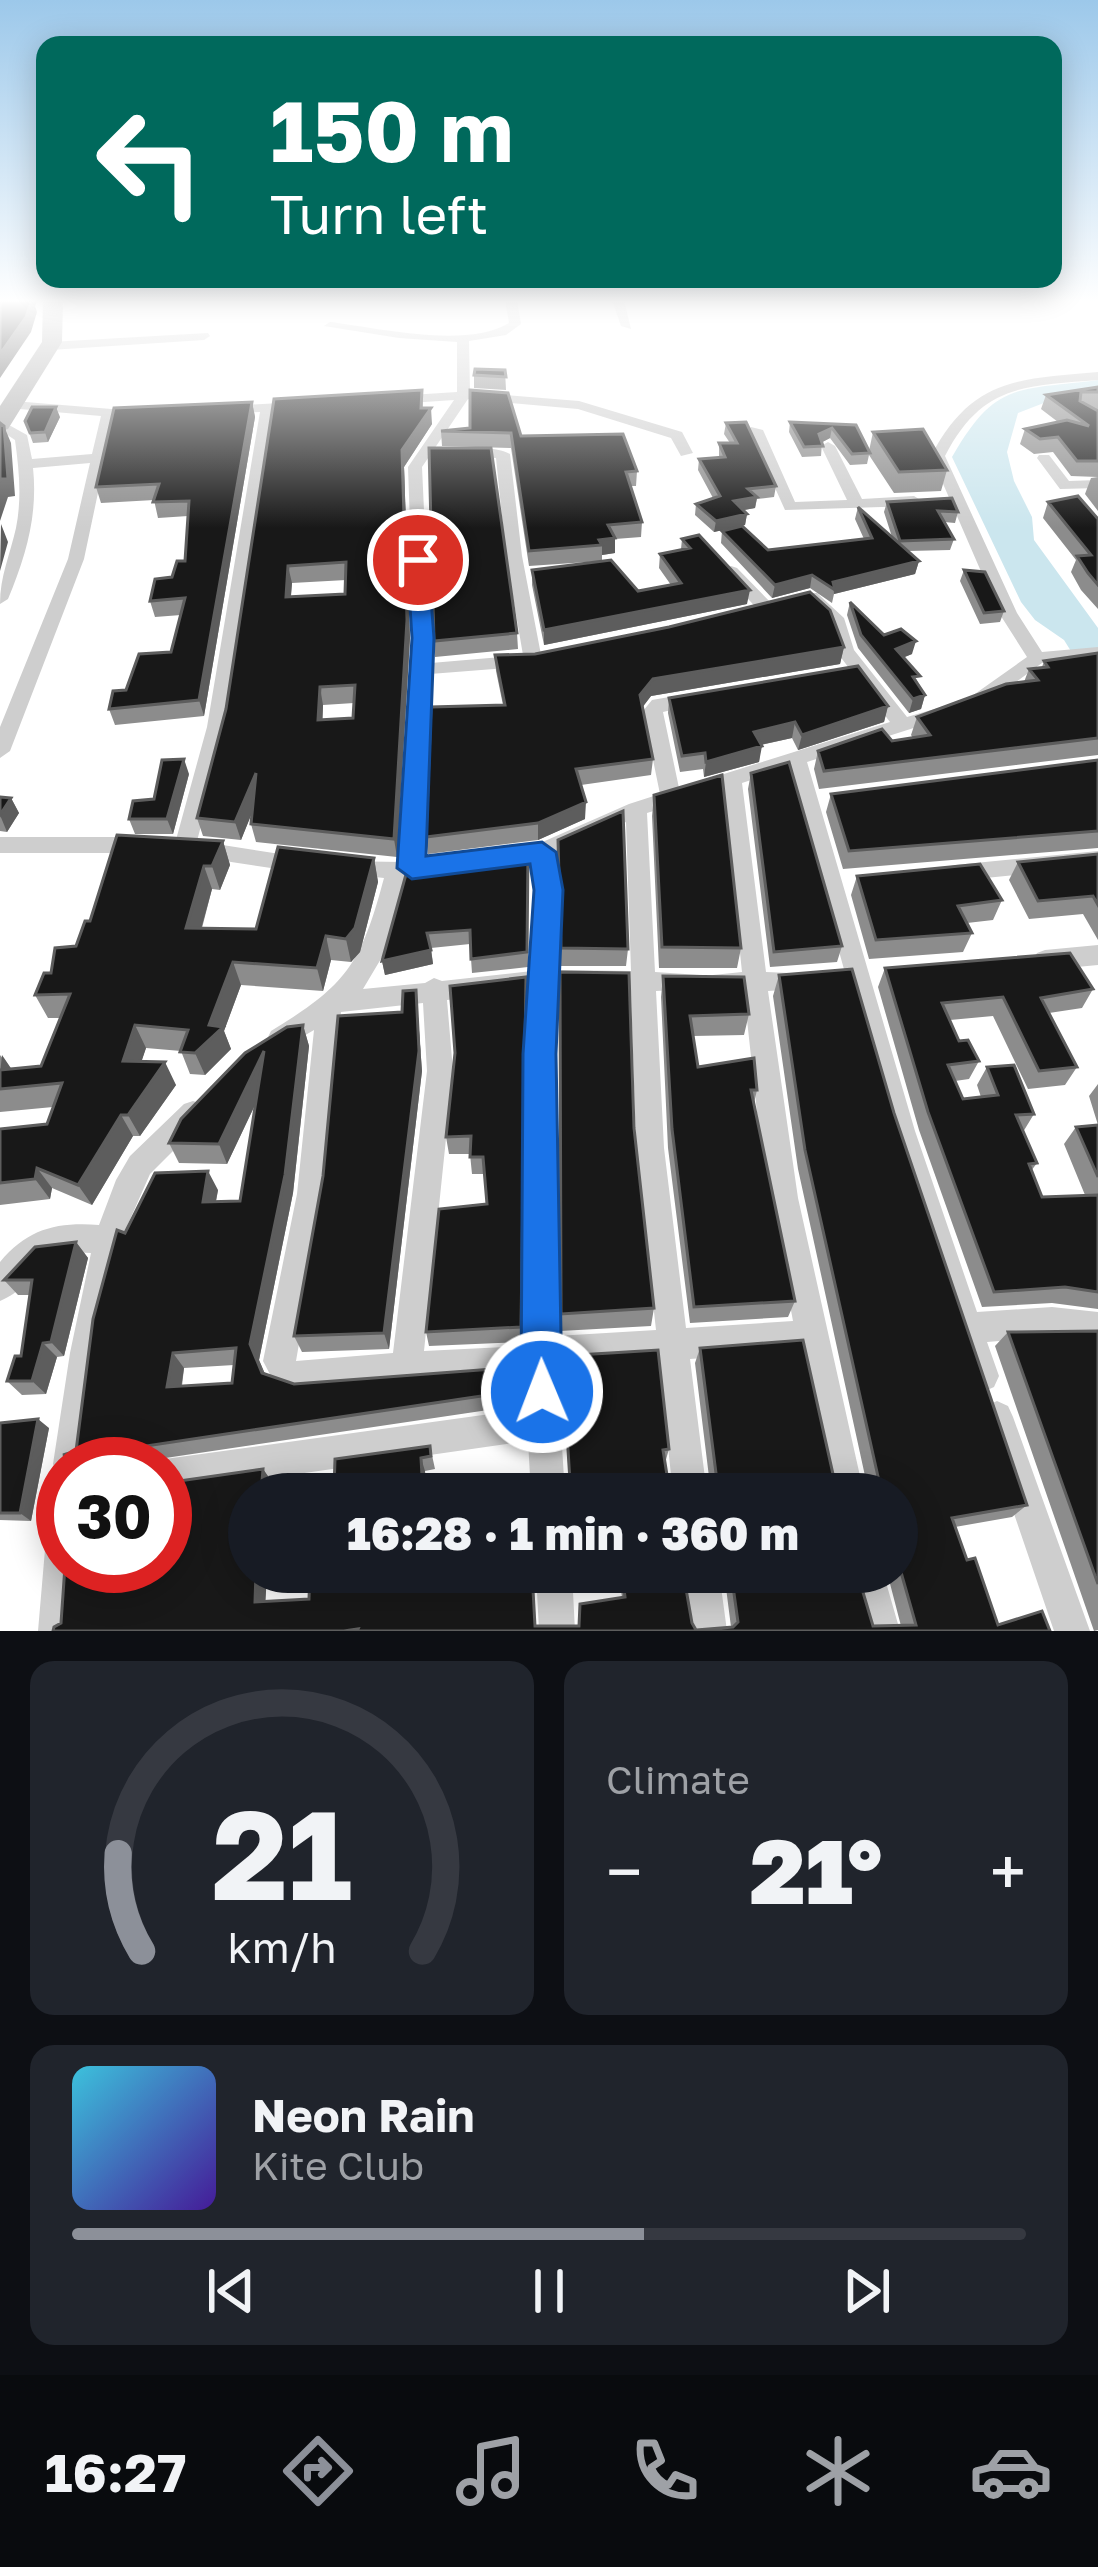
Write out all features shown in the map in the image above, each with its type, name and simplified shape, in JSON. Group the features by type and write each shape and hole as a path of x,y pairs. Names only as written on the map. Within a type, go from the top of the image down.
{"main road":[{"path":"10,406 30,376"}],"street":[{"path":"260,1051 334,1005 375,958 404,870 422,669 415,476 422,454 464,395 464,376"},
{"path":"1037,658 1008,613 938,456 968,408 1006,388 1097,376"},
{"path":"382,401 464,395 580,405 677,435 686,453"},
{"path":"200,412 318,405"},
{"path":"0,599 30,515 27,464 10,406 157,415"},
{"path":"184,848 217,727 266,408"},
{"path":"0,751 76,559 108,415"},
{"path":"756,430 790,507 957,500"},
{"path":"828,446 857,504"},
{"path":"422,454 503,454 517,577 533,660"},
{"path":"27,464 98,458"},
{"path":"1044,458 1070,493 1098,484"},
{"path":"724,563 758,612 811,597 838,622 845,650 858,671 903,726"},
{"path":"517,577 538,575"},
{"path":"0,845 184,848 404,870 542,852 636,809 797,763 985,698 1037,658 1098,653"},
{"path":"422,669 556,656"},
{"path":"836,675 858,671"},
{"path":"671,798 653,711 659,704 725,693"},
{"path":"797,763 820,801 873,975 902,1131 1072,1631"},
{"path":"732,781 752,901 768,1100 843,1473"},
{"path":"636,809 650,1148 687,1473"},
{"path":"542,852 550,908 542,980 541,1357 547,1473"},
{"path":"931,875 1098,859"},
{"path":"1017,962 1097,957"},
{"path":"334,1005 434,988 542,980 755,983 873,975"},
{"path":"407,1367 440,1071 434,988"},
{"path":"334,1005 311,1194 279,1361 286,1372 301,1378 812,1334"},
{"path":"74,1437 87,1334 138,1168 212,1093"},
{"path":"0,1286 40,1240 53,1236 112,1241"},
{"path":"968,1328 1052,1322 1098,1327"},
{"path":"192,1472 543,1423"},
{"path":"56,1631 59,1593"},
{"path":"555,1593 557,1631"},
{"path":"704,1593 709,1631"},
{"path":"871,1593 882,1631"}],"water":[{"path":"1098,380 1098,400 1049,401 1018,413 1007,452 1014,481 1032,517 1034,540 1098,628 1098,671 1079,664 1064,640 1035,620 1021,602 952,457 982,414 1010,394"}],"building":[{"path":"1098,387 1098,392 1081,392 1080,401 1098,411 1098,461 1077,461 1058,437 1040,439 1025,429 1067,420 1089,426 1046,395"},
{"path":"422,390 421,408 431,408 402,450 407,620 394,839 251,824 256,773 235,822 197,818 226,709 274,399","holes":["346,562 345,594 286,597 288,566","355,685 353,718 318,720 320,687"]},
{"path":"470,390 508,393 521,436 623,434 637,471 626,472 642,522 608,525 615,538 599,540 602,545 529,551 511,433 441,431 470,428"},
{"path":"252,402 199,700 109,709 113,691 126,690 139,654 171,652 185,598 150,601 155,579 172,577 177,561 185,561 189,501 153,502 159,484 96,487 114,408"},
{"path":"32,407 56,407 45,432 30,433 25,421"},
{"path":"746,422 776,486 748,489 757,497 734,501 747,514 716,521 696,504 720,496 699,459 725,457 719,443 737,443 726,423"},
{"path":"790,422 856,425 870,453 852,454 832,428 819,434 823,446 804,447"},
{"path":"0,423 8,479 0,482"},
{"path":"923,429 947,470 899,472 873,432"},
{"path":"429,448 491,448 517,633 434,641"},
{"path":"1078,496 1098,519 1098,585 1077,556 1091,555 1048,502"},
{"path":"952,498 958,512 938,511 954,539 900,541 887,502"},
{"path":"858,507 919,561 833,582 835,590 812,575 775,585 722,531 742,526 768,550 872,538"},
{"path":"699,535 750,590 544,630 532,570 611,560 638,591 681,583 660,554 690,548 682,539"},
{"path":"964,570 985,572 1004,611 984,613"},
{"path":"810,592 830,610 844,647 653,679 640,695 653,759 576,769 586,802 538,823 426,837 431,707 505,705 495,655 535,654"},
{"path":"850,602 884,635 901,629 916,641 896,649 920,676 913,677 925,695 913,699 861,635"},
{"path":"1098,653 1098,738 824,771 818,751 882,729 892,741 930,735 917,717 1006,684 1038,680 1029,669 1048,667 1044,661"},
{"path":"858,666 888,706 802,735 795,722 754,732 762,746 706,762 705,753 682,756 669,698"},
{"path":"184,759 167,819 129,819 133,801 154,799 162,760"},
{"path":"1098,760 1098,831 849,851 831,794"},
{"path":"789,762 842,946 774,952 751,773"},
{"path":"722,775 741,948 662,947 654,795"},
{"path":"0,797 11,798 0,815"},
{"path":"623,811 628,949 561,948 558,840"},
{"path":"117,835 223,841 212,866 204,866 186,928 256,929 278,847 374,858 355,928 346,939 326,936 317,968 233,962 209,1025 223,1027 195,1053 180,1052 188,1030 135,1025 123,1061 165,1062 128,1115 121,1115 78,1185 37,1168 35,1179 0,1183 0,1129 47,1124 62,1083 0,1089 0,1070 41,1066 70,994 35,995 44,973 51,973 55,948 76,946 85,921 90,921"},
{"path":"528,851 527,952 471,959 470,930 427,933 431,950 382,961 408,867"},
{"path":"1098,854 1098,905 1093,896 1038,901 1018,862"},
{"path":"980,864 1002,900 958,906 972,933 876,940 857,876"},
{"path":"1070,953 1093,989 1041,998 1077,1067 1039,1071 1003,997 942,1003 959,1041 968,1040 979,1061 948,1065 963,1099 998,1095 987,1067 1014,1065 1034,1114 1016,1115 1037,1163 1029,1164 1042,1197 1098,1195 1098,1292 1065,1287 994,1292 928,1112 885,968"},
{"path":"852,969 894,1113 1027,1505 952,1518 967,1560 975,1558 998,1625 1042,1611 1050,1631 53,1631 61,1623 63,1593 192,1593 192,1479 228,1474 228,1593 255,1593 255,1602 309,1599 309,1593 533,1593 535,1626 579,1626 580,1604 625,1597 625,1593 687,1593 696,1630 733,1627 738,1622 734,1593 863,1593 873,1626 916,1625 907,1593 918,1593 918,1473 877,1473 805,1150 779,975"},
{"path":"560,972 629,973 634,1128 654,1308 561,1314"},
{"path":"663,976 744,977 749,1014 690,1016 698,1067 754,1058 757,1090 751,1090 795,1301 694,1307 672,1129"},
{"path":"526,977 521,1327 426,1332 439,1209 487,1204 483,1157 470,1157 471,1136 446,1137 455,1053 450,986"},
{"path":"416,990 419,1051 384,1333 294,1336 323,1176 338,1016 402,1012 403,991"},
{"path":"303,1025 285,1175 250,1344 262,1373 294,1384 521,1367 522,1390 192,1439 78,1437 93,1319 117,1230 125,1233 155,1173 208,1171 203,1202 240,1201 264,1051 219,1144 169,1143 181,1119 245,1053 287,1027","holes":["236,1348 232,1383 167,1387 173,1353"]},
{"path":"1098,1125 1098,1177 1076,1127"},
{"path":"76,1242 51,1342 43,1343 32,1381 7,1381 15,1356 21,1356 32,1280 4,1280 35,1247"},
{"path":"1098,1331 1098,1584 1008,1332"},
{"path":"803,1340 833,1473 716,1473 700,1348"},
{"path":"658,1350 669,1449 663,1450 667,1473 569,1473 562,1356"},
{"path":"38,1419 20,1513 0,1513 0,1423"},
{"path":"430,1446 431,1456 421,1458 422,1473 335,1473 335,1459"}],"route":[{"path":"418,560 423,638 412,868 542,852 549,890 540,1054 542,1392"}]}
